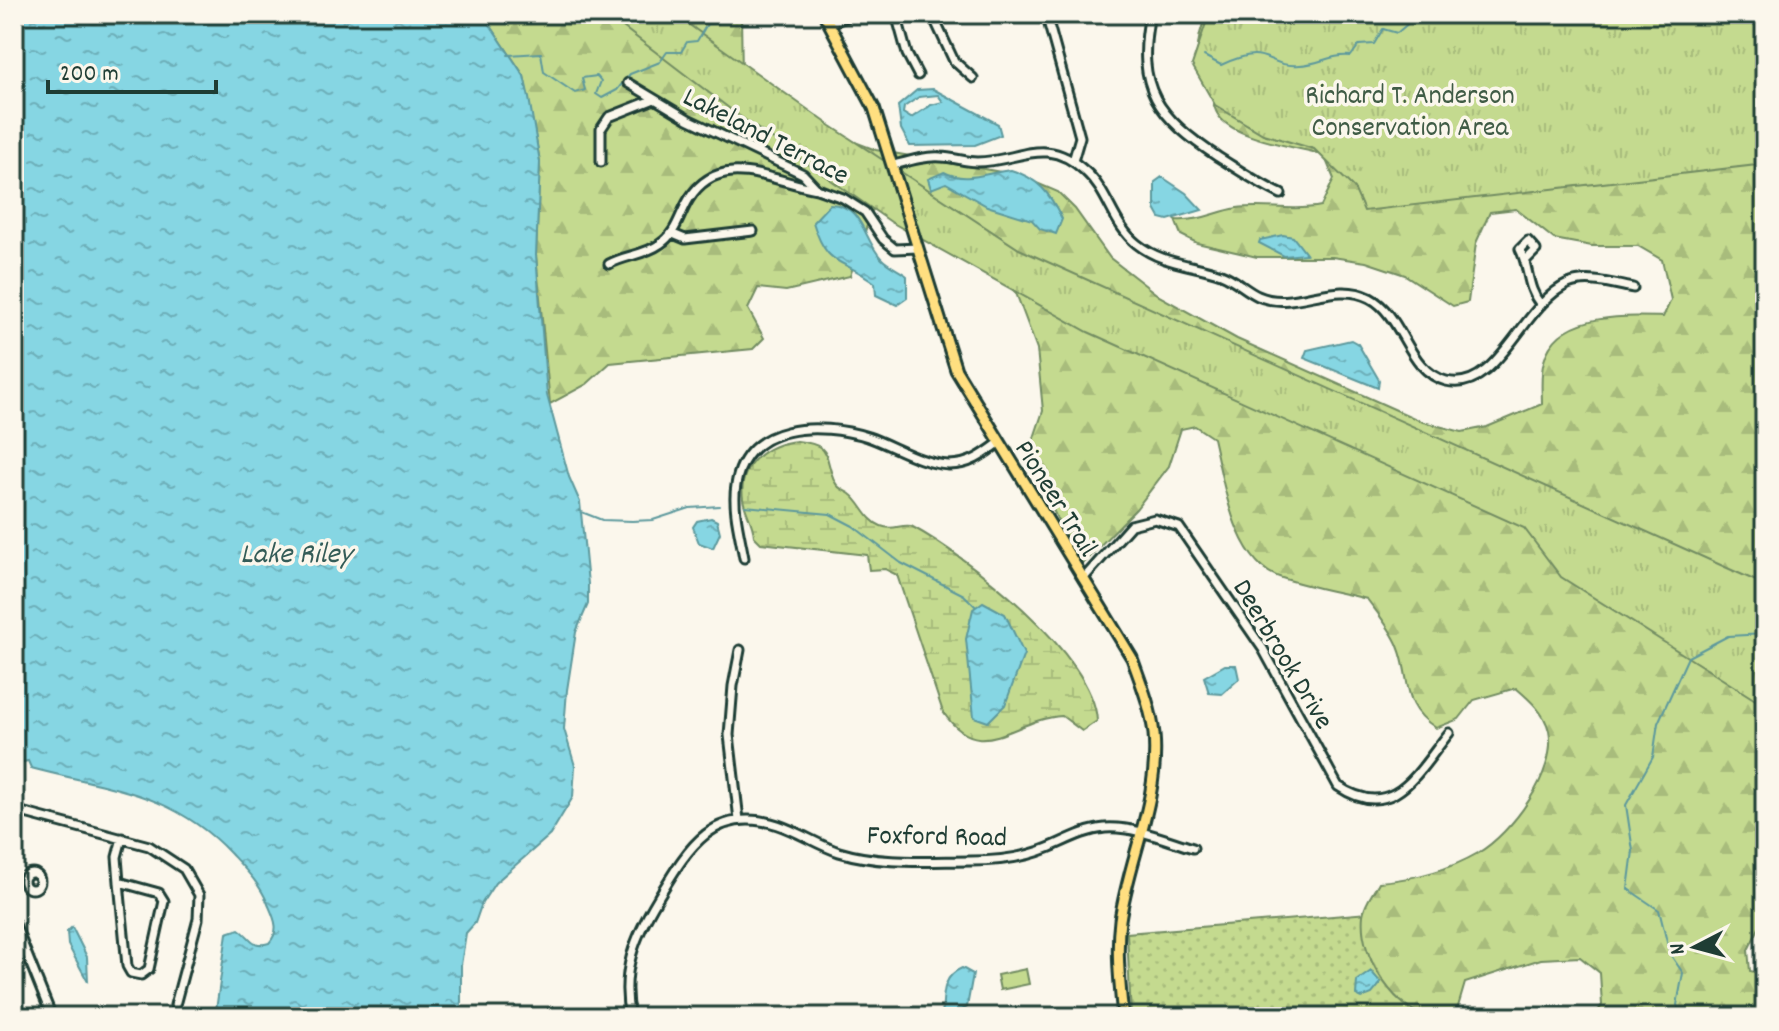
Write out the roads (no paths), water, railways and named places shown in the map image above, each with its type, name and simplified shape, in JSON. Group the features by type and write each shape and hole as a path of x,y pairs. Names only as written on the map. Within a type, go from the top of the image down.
{"main road":[{"name":"Pioneer Trail","path":"827,18 874,108 956,370 1132,658 1154,733 1154,765 1120,919 1118,954 1123,1017"}],"street":[{"path":"827,18 840,14"},
{"path":"827,18 855,14"},
{"path":"896,14 907,54 918,75"},
{"path":"932,14 954,61 973,78"},
{"path":"1046,14 1080,137 1073,161"},
{"path":"1150,14 1149,74 1163,114 1183,134 1281,194"},
{"name":"Lakeland Terrace","path":"628,83 654,101 803,174 817,189 843,198 865,212 889,245 902,251 919,252"},
{"path":"601,162 601,129 607,118 631,105 654,101"},
{"path":"894,165 928,157 980,163 1033,151 1073,161 1096,182 1125,233 1150,254 1221,274 1260,297 1273,300 1344,291 1367,296 1387,312 1422,366 1449,382 1469,381 1490,369 1514,335 1541,305 1567,285 1579,282 1633,288"},
{"path":"609,264 658,246 673,234 694,191 714,174 742,170 817,189"},
{"path":"673,234 685,239 753,231"},
{"path":"1527,259 1529,285 1541,305"},
{"path":"744,558 736,482 743,463 755,448 774,435 794,428 840,430 932,463 952,465 969,462 999,443"},
{"name":"Deerbrook Drive","path":"1083,579 1131,525 1155,519 1179,527 1263,649 1338,786 1350,794 1372,800 1400,793 1449,733"},
{"path":"630,1017 625,993 626,970 646,917 683,853 709,830 739,820 729,735 740,650"},
{"path":"14,810 149,846 184,869 199,895 197,925 175,1005"},
{"name":"Foxford Road","path":"739,820 760,820 840,852 893,861 1017,858 1090,831 1120,829 1193,848"},
{"path":"119,882 159,893 164,901 149,969 141,975 131,973 127,966 119,882 117,857 122,838"},
{"path":"14,891 24,885"},
{"path":"14,922 52,1017"}],"water":[{"name":"Lake Riley","path":"14,14 483,14 524,76 540,162 536,255 547,395 569,477 580,502 588,604 576,632 567,690 564,729 575,766 573,797 550,835 495,883 482,903 475,923 466,933 461,965 461,1017 215,1017 227,933 239,929 255,943 263,944 269,943 275,933 275,924 265,897 252,878 209,833 163,805 138,795 31,768 28,761 14,764"},
{"path":"933,89 998,124 1001,135 975,145 910,146 901,129 898,106 917,90","holes":["938,95 943,102 931,105 911,118 903,113 904,107 919,97"]},
{"path":"1011,170 1029,177 1048,194 1062,219 1056,234 1040,229 1032,220 987,206 946,183 931,189 928,179 944,172 969,177"},
{"path":"1162,177 1186,193 1202,210 1168,220 1160,218 1155,209 1155,182"},
{"path":"830,204 841,206 856,216 881,258 907,276 907,298 897,305 876,295 875,283 836,260 824,248 813,222"},
{"path":"1283,235 1293,237 1306,254 1284,256 1259,243 1260,240"},
{"path":"1351,340 1358,344 1379,380 1378,388 1304,358 1307,350"},
{"path":"711,518 717,521 720,533 713,548 699,543 693,527 697,521"},
{"path":"983,602 1005,614 1024,654 1005,705 988,722 974,717 966,639 973,609"},
{"path":"1225,665 1236,665 1239,679 1222,694 1209,693 1204,677"},
{"path":"72,927 87,957 88,982 68,945 67,932"},
{"path":"962,968 973,974 967,1007 950,1017 942,1017 947,982"},
{"path":"1371,971 1381,983 1372,994 1362,998 1356,995 1357,981"}],"waterway":[{"path":"508,55 541,53 544,72 575,93 585,90 582,78 597,76 601,81 596,94 602,98 617,90 630,74 660,62 667,52 681,52 687,42 697,41 707,24 718,23 720,14"},
{"path":"1204,56 1221,65 1250,55 1288,65 1351,56 1359,45 1374,44 1383,29 1397,33 1419,14"},
{"path":"579,511 602,520 632,521 653,520 690,508 719,506"},
{"path":"745,506 830,514 853,526 901,563 964,595 975,606"},
{"path":"1682,1017 1677,1005 1683,973 1670,954 1659,910 1628,889 1633,851 1626,805 1653,757 1658,723 1688,657 1728,636 1765,634"}],"park label":[{"name":"Richard T. Anderson Conservation Area","path":"1410,109"}]}
